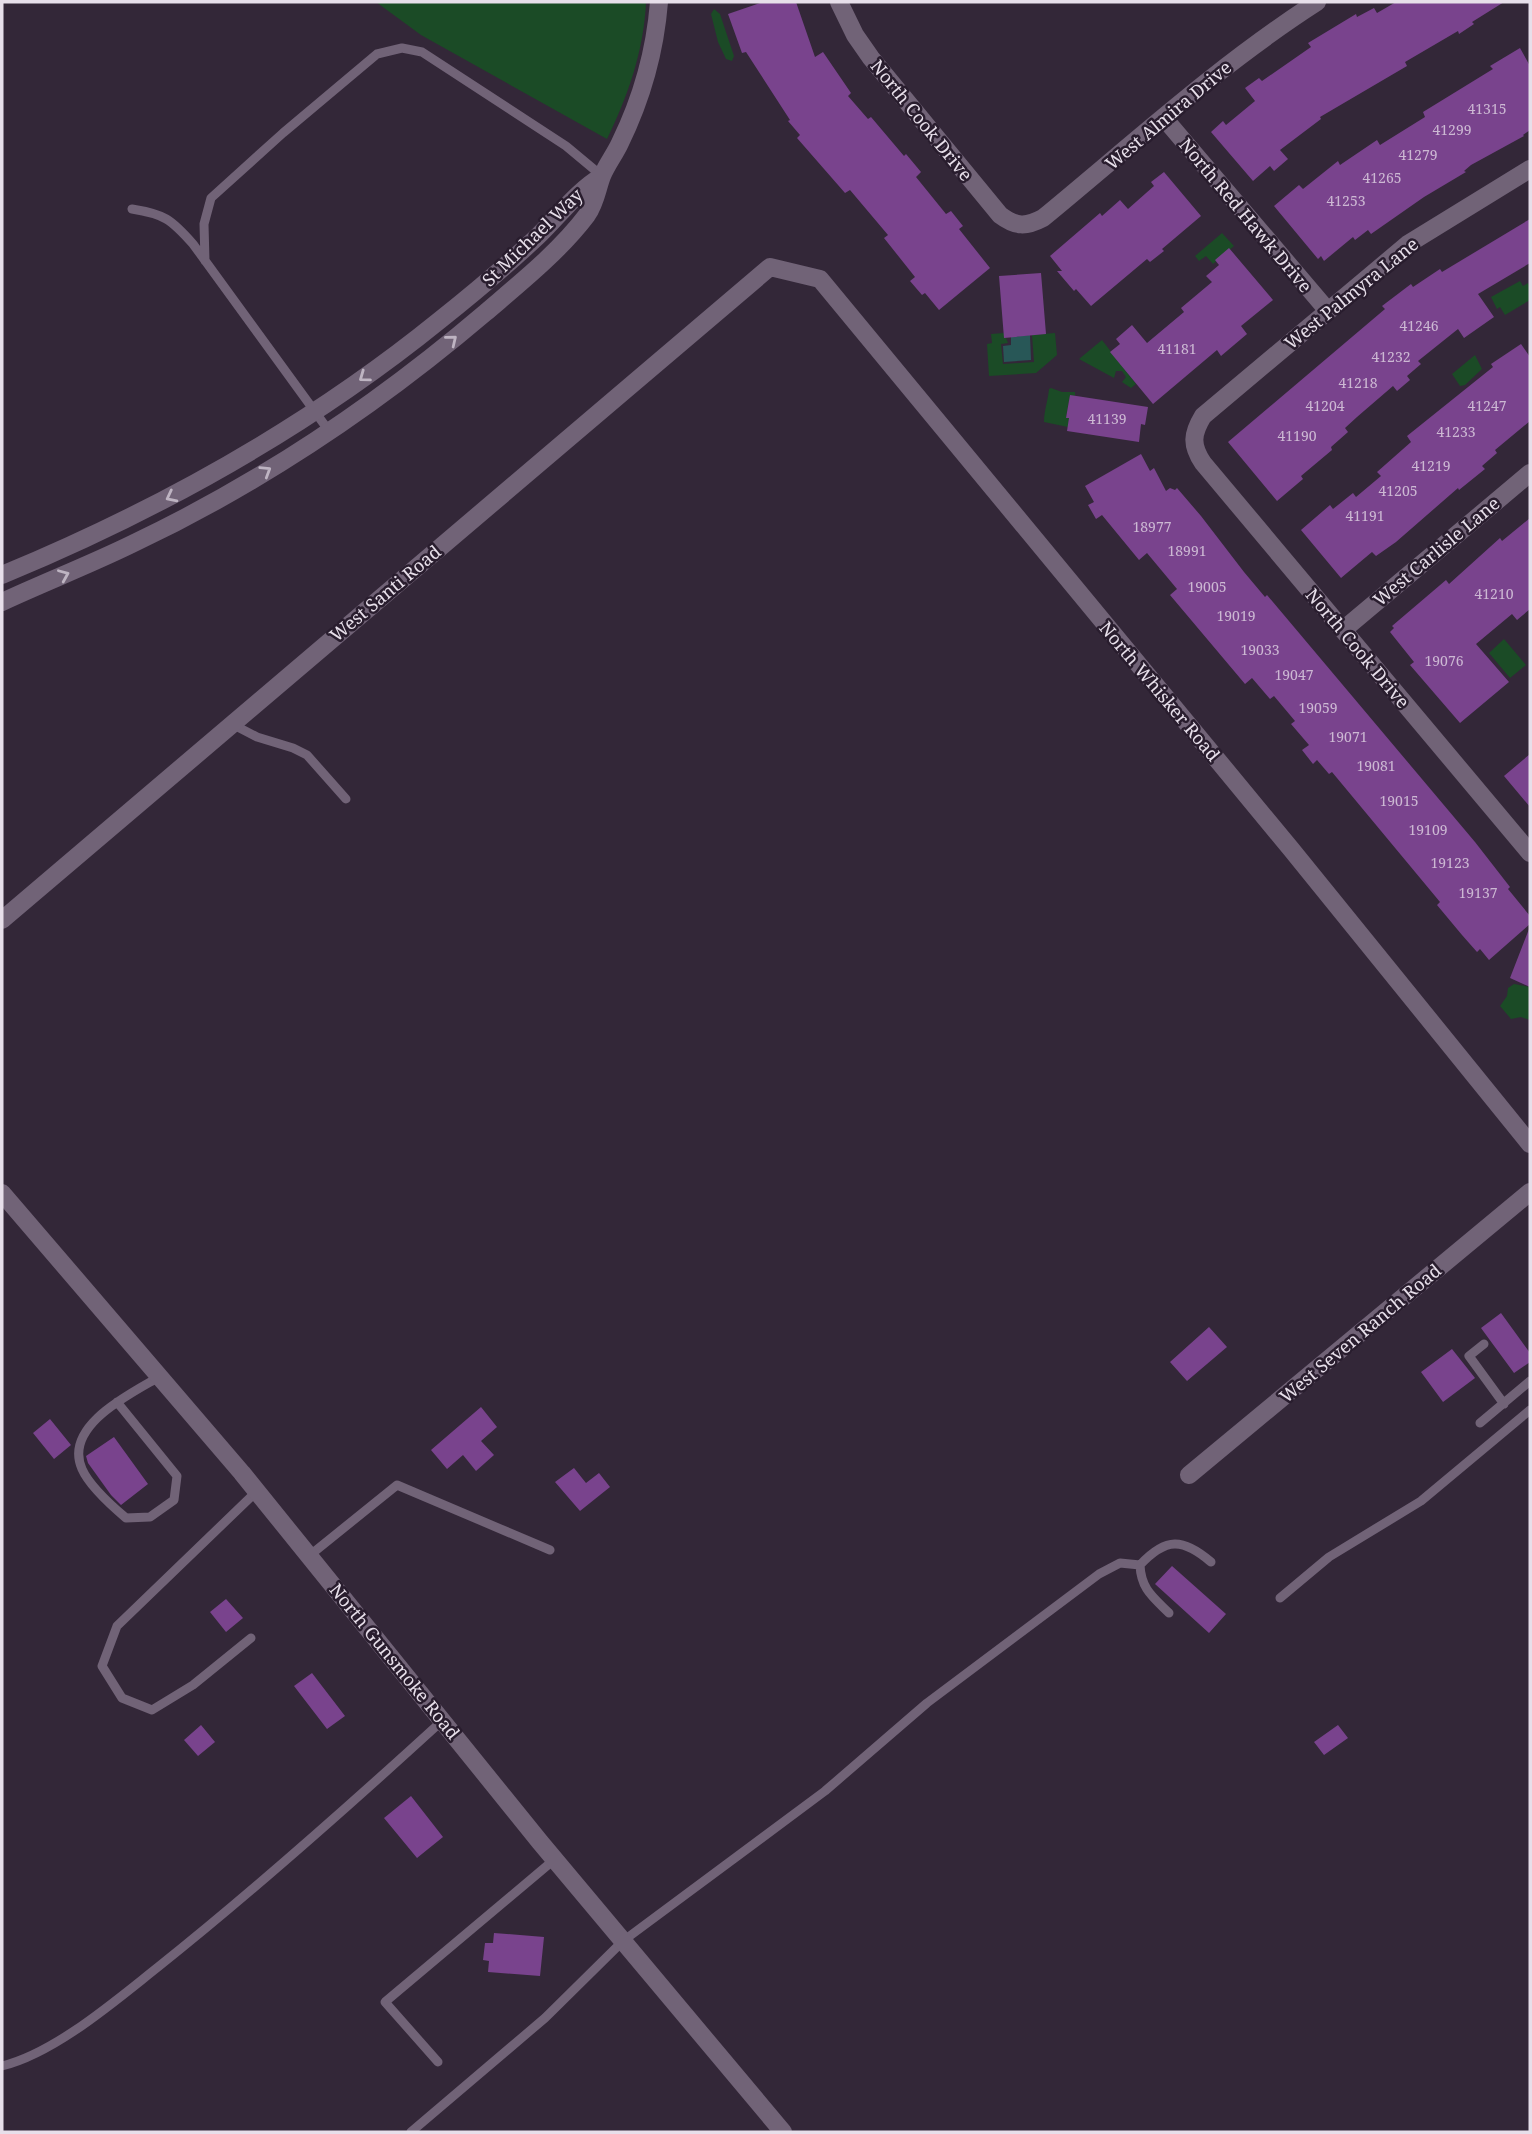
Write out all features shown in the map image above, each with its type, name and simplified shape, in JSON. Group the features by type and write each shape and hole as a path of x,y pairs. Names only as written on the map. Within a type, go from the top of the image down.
{"street":[{"path":"602,176 634,113 656,36 659,2"},
{"name":"North Cook Drive","path":"839,2 855,35 871,58 1000,215 1020,226"},
{"name":"West Almira Drive","path":"1020,226 1043,218 1233,60 1317,2"},
{"name":"North Red Hawk Drive","path":"1164,118 1328,311"},
{"name":"West Palmyra Lane","path":"1192,440 1203,416 1408,244 1530,170"},
{"name":"St Michael Way","path":"2,575 99,533 177,494 315,411 397,354 502,270 584,187 602,176"},
{"name":"St Michael Way","path":"2,602 110,554 243,485 329,431 421,365 517,286 588,214 597,197 602,176"},
{"name":"West Santi Road","path":"2,920 770,267"},
{"name":"North Whisker Road","path":"770,267 820,279 1291,849 1530,1144"},
{"name":"North Cook Drive","path":"1192,440 1203,463 1530,853"},
{"name":"West Carlisle Lane","path":"1343,630 1530,473"},
{"name":"West Seven Ranch Road","path":"1189,1475 1530,1192"},
{"name":"North Gunsmoke Road","path":"2,1193 257,1491 555,1859 783,2132"}],"lane":[{"path":"205,261 204,224 211,198 377,54 402,48 422,52 566,145 602,176"},
{"path":"132,209 158,213 177,226 329,431"},
{"path":"99,533 110,554"},
{"path":"232,724 257,737 307,755 346,799"},
{"path":"1484,1344 1469,1356 1504,1404"},
{"path":"117,1402 177,1476 174,1500 150,1517 126,1518 107,1501 82,1469 79,1448 87,1428 117,1402 159,1377"},
{"path":"1480,1423 1530,1381"},
{"path":"1280,1598 1329,1557 1421,1501 1530,1410"},
{"path":"309,1556 397,1485 550,1550"},
{"path":"250,1638 193,1685 152,1710 122,1698 102,1666 117,1626 257,1491"},
{"path":"1169,1613 1152,1597 1140,1580 1139,1565 1151,1553 1167,1544 1182,1543 1197,1550 1211,1562"},
{"path":"411,2132 545,2018 623,1941 825,1791 927,1703 1099,1574 1120,1563 1139,1565"},
{"path":"2,2066 48,2048 120,1998 306,1845 443,1720"},
{"path":"438,2062 385,2001 555,1859"}],"green space":[{"path":"376,2 646,2 642,38 634,72 607,139 421,35"},
{"path":"714,9 720,14 734,56 732,61 726,59 718,42 711,14"},
{"path":"1222,233 1234,246 1213,264 1206,256 1199,261 1195,256"},
{"path":"1520,281 1523,286 1528,283 1530,300 1505,315 1500,307 1497,309 1491,297"},
{"path":"1004,333 1008,343 1001,344 1003,364 1034,362 1032,335 1055,333 1057,355 1036,373 989,376 987,344 992,343 991,334"},
{"path":"1102,340 1136,384 1131,388 1122,382 1126,377 1122,371 1116,371 1114,378 1079,359"},
{"path":"1475,355 1482,369 1465,385 1460,386 1452,374"},
{"path":"1051,388 1062,392 1075,392 1075,396 1070,395 1066,417 1069,418 1068,427 1044,422"},
{"path":"1504,639 1526,665 1510,678 1489,653"},
{"path":"1514,984 1530,987 1530,1020 1521,1017 1511,1019 1500,1006 1507,996 1508,988"}],"shaded area":[{"path":"1030,335 1031,360 1004,362 1003,346 1011,345 1011,337"}],"building":[{"path":"763,2 796,2 815,57 823,52 851,93 848,96 921,172 916,177 946,214 951,211 963,226 959,229 990,268 939,310 925,293 922,295 910,281 915,277 884,238 888,235 850,190 845,193 797,138 800,135 788,121 790,120 746,52 742,53 728,14"},
{"path":"1396,2 1504,2 1472,22 1474,24 1459,34 1458,31 1405,62 1407,66 1320,117 1321,119 1280,150 1288,159 1274,171 1270,166 1253,181 1211,132 1223,121 1226,125 1255,101 1245,88 1259,78 1262,81 1311,47 1308,43 1356,14 1357,17 1374,8 1377,13"},
{"path":"1520,48 1530,66 1530,130 1524,136 1471,165 1464,171 1466,172 1371,234 1368,230 1355,240 1353,237 1324,261 1321,256 1318,259 1274,206 1299,185 1303,189 1338,161 1340,165 1377,140 1380,145 1425,117 1423,112 1493,69 1490,66"},
{"path":"1164,172 1201,216 1162,249 1164,251 1150,262 1147,259 1091,306 1057,271 1062,271 1050,256 1100,213 1102,216 1120,200 1128,209 1154,186 1151,182"},
{"path":"1530,219 1530,263 1478,294 1494,317 1464,338 1458,329 1418,361 1421,364 1407,376 1410,380 1397,391 1393,386 1357,417 1345,428 1348,432 1331,447 1332,450 1277,501 1228,442 1385,309 1382,306 1411,284 1413,287 1440,269 1442,272"},
{"path":"1229,248 1273,300 1241,326 1247,334 1221,356 1217,350 1153,404 1110,352 1120,344 1116,339 1132,325 1147,343 1184,312 1181,308 1212,282 1206,276 1219,265 1215,260"},
{"path":"1041,273 1046,334 1004,338 999,276"},
{"path":"1521,344 1530,357 1530,421 1495,450 1497,453 1482,466 1485,469 1459,490 1458,488 1396,542 1376,556 1372,552 1341,578 1301,530 1330,505 1333,509 1353,493 1356,497 1381,476 1377,472 1411,442 1407,436 1493,367 1491,364"},
{"path":"1070,395 1148,407 1145,425 1141,424 1139,442 1067,431"},
{"path":"1141,454 1150,471 1154,468 1166,491 1177,488 1201,516 1265,597 1267,595 1475,842 1530,916 1530,924 1489,960 1480,949 1477,952 1462,935 1437,905 1440,902 1332,772 1329,774 1317,760 1313,764 1302,750 1309,745 1291,724 1295,721 1274,696 1270,699 1252,678 1245,684 1170,595 1177,589 1147,553 1139,560 1102,515 1096,519 1088,505 1094,502 1085,486"},
{"path":"1530,518 1530,609 1517,620 1512,614 1476,644 1509,682 1460,723 1410,665 1414,662 1390,632 1394,628 1392,626 1446,580 1449,584 1500,538 1502,541"},
{"path":"1530,754 1530,807 1504,776"},
{"path":"1530,929 1530,987 1510,978"},
{"path":"1501,1313 1530,1353 1530,1362 1514,1373 1481,1328"},
{"path":"1209,1327 1227,1347 1187,1381 1170,1362"},
{"path":"1452,1349 1475,1378 1443,1402 1421,1372"},
{"path":"481,1407 497,1427 481,1441 494,1455 476,1471 463,1455 447,1469 431,1450"},
{"path":"50,1419 71,1445 54,1459 33,1433"},
{"path":"114,1437 148,1484 121,1505 88,1463 86,1456"},
{"path":"574,1468 586,1483 599,1473 610,1487 580,1511 555,1482"},
{"path":"1172,1566 1226,1614 1209,1633 1155,1584"},
{"path":"226,1599 243,1618 226,1632 210,1612"},
{"path":"312,1673 345,1716 327,1729 294,1686"},
{"path":"201,1725 215,1742 198,1756 184,1740"},
{"path":"1338,1725 1348,1738 1324,1755 1314,1742"},
{"path":"411,1796 443,1837 417,1858 384,1818"},
{"path":"494,1933 544,1937 540,1976 488,1972 489,1961 483,1960 485,1943 493,1943"}]}
